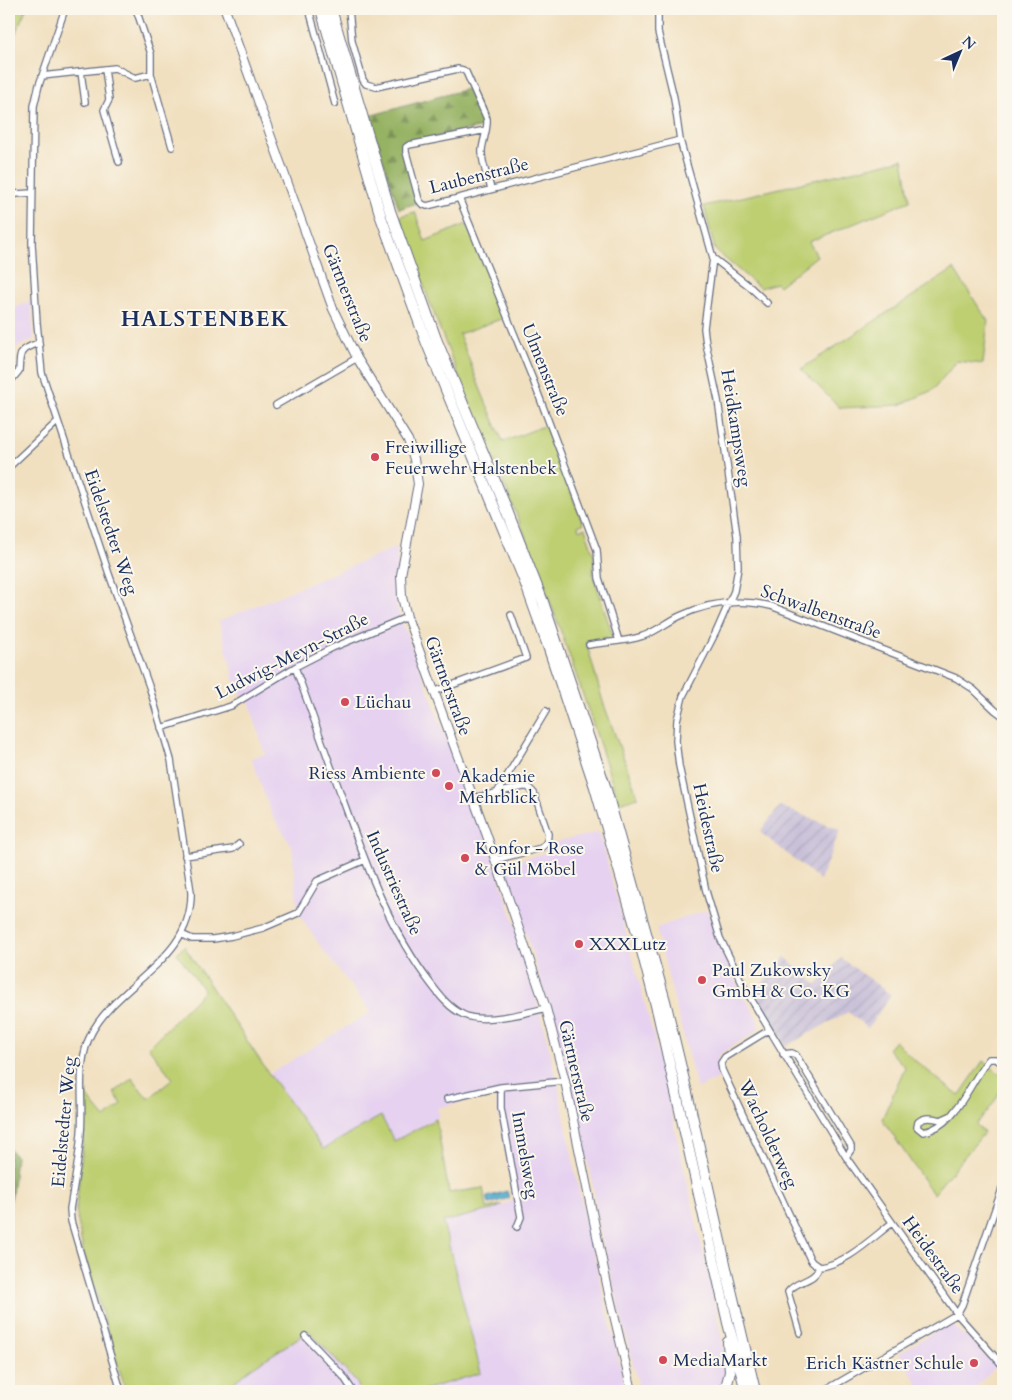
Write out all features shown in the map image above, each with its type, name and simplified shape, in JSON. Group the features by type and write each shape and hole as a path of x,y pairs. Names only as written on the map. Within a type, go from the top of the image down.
{"highway":[{"path":"321,9 381,217 426,340 525,582 570,709 595,788 637,932 658,1013 728,1323 746,1391"},
{"path":"331,9 390,211 436,339 543,602 605,786 665,1001 755,1391"},
{"path":"725,1391 730,1372 728,1323"}],"street":[{"name":"Eidelstedter Weg","path":"65,9 42,76 34,106 32,214 38,343 42,373 162,728 173,770 191,899 189,912 181,934 174,946 98,1022 88,1038 82,1060 82,1133 70,1209 71,1221 121,1391"},
{"path":"136,9 151,54 151,74 172,147"},
{"name":"Gärtnerstraße","path":"225,9 333,309 358,358 408,440 418,484 401,575 402,597 433,692 474,798 546,1008 565,1081 609,1294 632,1391"},
{"path":"309,9 335,104"},
{"path":"349,9 352,41 363,80 366,84 376,87 458,69 469,76 487,119 482,157 492,189"},
{"name":"Heidkampsweg","path":"658,9 658,32 674,98 680,140 713,258 704,328 718,400 737,536 738,568 730,603"},
{"path":"42,76 116,68 135,78 151,74"},
{"path":"105,69 109,100 104,110 119,162"},
{"path":"81,72 84,102"},
{"name":"Laubenstraße","path":"486,130 409,145 406,148 419,200 422,204 427,206 680,140"},
{"path":"9,188 16,194 32,193"},
{"path":"9,199 16,194"},
{"name":"Ulmenstraße","path":"459,198 533,380 597,550 598,578 619,641"},
{"path":"713,258 749,286 767,303"},
{"path":"9,383 19,372 19,356 21,352 24,348 38,343"},
{"path":"276,405 358,358"},
{"path":"9,467 57,422"},
{"name":"Schwalbenstraße","path":"589,645 644,636 696,609 744,602 771,606 956,678 973,689 1003,716"},
{"name":"Heidestraße","path":"730,603 683,696 677,720 676,741 688,811 706,890 720,938 744,989 846,1157 957,1314 1003,1366"},
{"path":"433,692 526,658 511,615"},
{"name":"Ludwig-Meyn-Straße","path":"162,728 231,706 295,667 332,648 407,617"},
{"name":"Industriestraße","path":"295,667 365,860 383,904 405,947 425,976 446,1004 465,1016 486,1019 546,1008"},
{"path":"498,791 546,712"},
{"path":"474,798 523,786 531,789 548,834 548,839 541,848 495,860"},
{"path":"186,856 233,849 239,844"},
{"path":"181,934 192,939 213,938 232,936 263,928 298,913 317,881 365,860"},
{"name":"Wacholderweg","path":"769,1030 725,1057 721,1063 722,1070 810,1259 819,1267"},
{"path":"783,1054 792,1053 796,1055 851,1146 851,1150 846,1157"},
{"path":"950,1116 942,1120 922,1119 918,1122 917,1127 923,1132 931,1131 950,1116 957,1109 989,1059 996,1059 1003,1064"},
{"name":"Immelsweg","path":"447,1099 501,1087 565,1081"},
{"name":"Immelsweg","path":"501,1087 501,1108 521,1217 517,1227"},
{"path":"824,1391 957,1314 1003,1186"},
{"path":"800,1333 788,1292 792,1287 816,1275 819,1267 833,1264 854,1252 892,1223"},
{"path":"305,1336 343,1376 353,1391"}],"shaded area":[{"path":"31,300 34,339 9,351 9,311"},
{"path":"397,547 397,608 486,838 515,925 557,1079 579,1191 626,1391 420,1391 481,1373 442,1222 495,1209 514,1200 495,1095 437,1108 440,1116 394,1141 381,1117 323,1149 269,1074 371,1012 321,947 298,913 292,846 272,815 251,758 265,754 249,701 237,690 219,621"},
{"path":"780,806 840,830 820,880 760,832"},
{"path":"599,832 654,1038 717,1312 725,1357 725,1372 721,1391 640,1391 601,1236 591,1176 566,1065 529,942 501,865 544,853 553,843"},
{"path":"707,910 737,984 757,1018 759,1026 756,1032 721,1053 717,1058 716,1066 720,1077 697,1089 656,928"},
{"path":"785,957 817,985 841,958 891,995 868,1028 848,1012 786,1046 754,992"},
{"path":"947,1325 955,1327 960,1333 969,1338 996,1367 972,1391 922,1391 899,1353"},
{"path":"309,1331 357,1383 360,1391 218,1391 226,1389 250,1369"}],"green space":[{"path":"9,9 26,9 9,48"},
{"path":"470,88 484,119 483,127 402,144 417,203 399,209 369,116"},
{"path":"903,159 910,201 809,242 817,256 779,286 776,283 760,288 715,250 704,206"},
{"path":"415,212 425,241 467,224 504,318 459,334 503,442 546,425 583,524 578,526 579,530 585,528 594,555 593,574 613,637 586,641 603,702 638,797 619,803 539,571 442,335 417,268 400,216"},
{"path":"954,269 988,321 983,364 957,361 933,390 900,405 840,408 801,369"},
{"path":"184,946 269,1074 323,1149 381,1116 394,1141 436,1119 449,1193 483,1188 487,1208 502,1205 495,1209 443,1222 481,1373 420,1391 360,1391 357,1383 309,1331 250,1369 226,1389 218,1391 126,1391 83,1251 76,1210 85,1123 85,1094 105,1118 122,1104 114,1093 132,1078 148,1099 173,1079 148,1047 204,991 177,953"},
{"path":"895,1041 913,1059 959,1096 983,1061 1003,1076 998,1096 976,1124 984,1133 933,1194 882,1119 905,1067 888,1049"},
{"path":"9,1148 16,1157 12,1195 9,1205"}],"water":[{"path":"507,1191 509,1198 489,1204 487,1197"}],"place":[{"name":"Freiwillige Feuerwehr Halstenbek","path":"375,457"},
{"name":"Lüchau","path":"345,702"},
{"name":"Riess Ambiente","path":"436,773"},
{"name":"Akademie Mehrblick","path":"449,786"},
{"name":"Konfor - Rose & Gül Möbel","path":"465,858"},
{"name":"XXXLutz","path":"579,944"},
{"name":"Paul Zukowsky GmbH & Co. KG","path":"702,980"},
{"name":"MediaMarkt","path":"663,1360"},
{"name":"Erich Kästner Schule","path":"974,1363"}],"district":[{"name":"HALSTENBEK","path":"205,319"}]}
